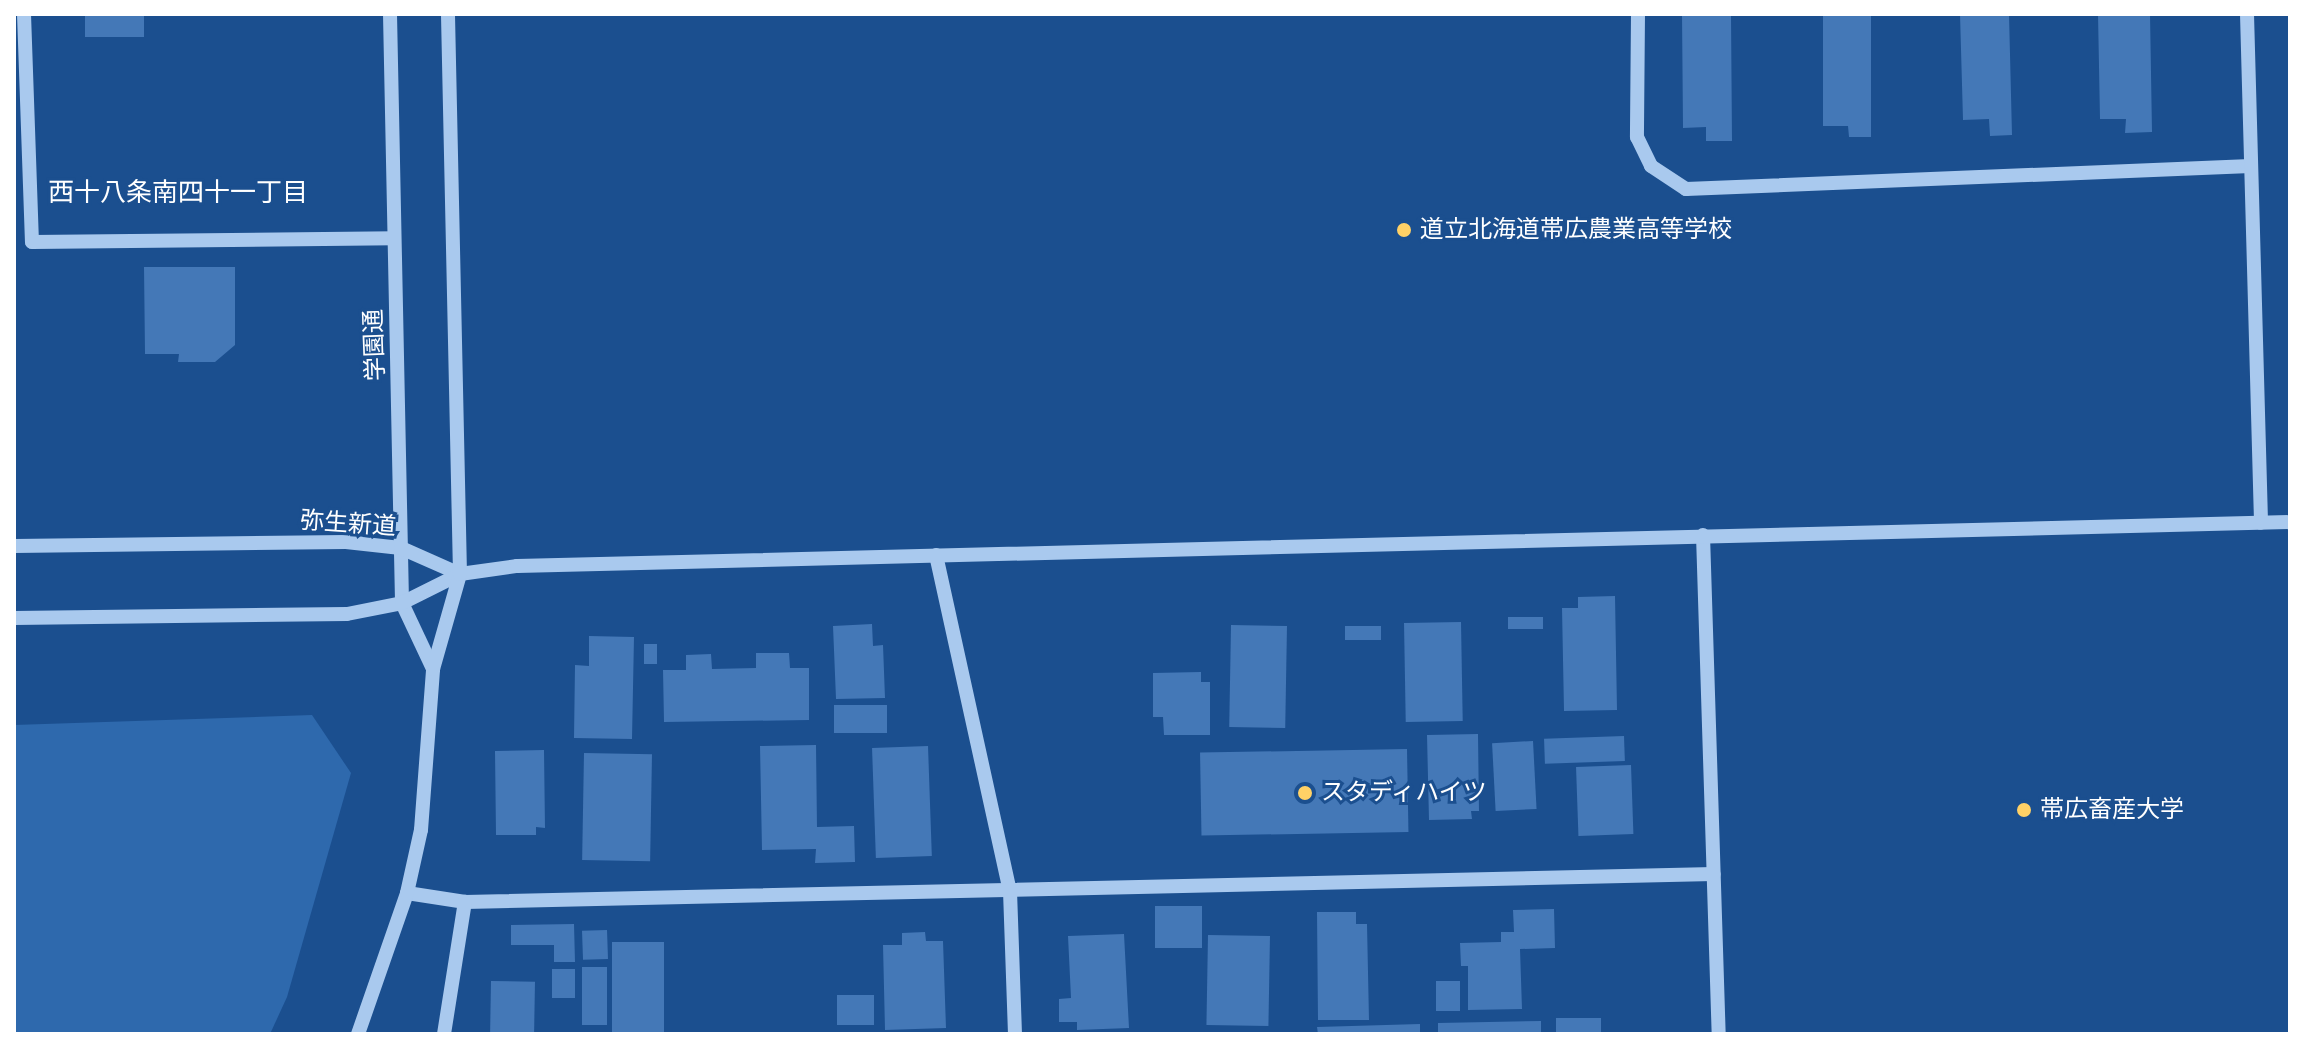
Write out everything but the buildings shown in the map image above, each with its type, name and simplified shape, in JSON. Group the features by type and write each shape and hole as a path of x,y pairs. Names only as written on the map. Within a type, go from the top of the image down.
{"street":[{"path":"24,14 32,242 394,238"},
{"name":"学園通","path":"390,14 402,603 433,669"},
{"name":"学園通","path":"358,1034 407,893 421,830 433,669 460,574 448,14"},
{"path":"1638,14 1637,137 1651,166 1686,189 2251,166"},
{"path":"2247,14 2261,523"},
{"path":"14,618 347,614 402,603 460,574 517,566 2290,522"},
{"path":"1703,535 1719,1034"},
{"name":"弥生新道","path":"14,546 346,542 401,548 460,574"},
{"path":"936,555 1010,891 1015,1034"},
{"path":"407,893 465,902 1714,874"},
{"path":"444,1034 465,902"}],"shaded area":[{"path":"312,715 351,773 287,997 270,1034 14,1034 14,725"}],"place":[{"name":"道立北海道帯広農業高等学校","path":"1404,230"},
{"name":"スタディハイツ","path":"1305,793"},
{"name":"帯広畜産大学","path":"2024,810"}],"district":[{"name":"西十八条南四十一丁目","path":"178,194"}]}
